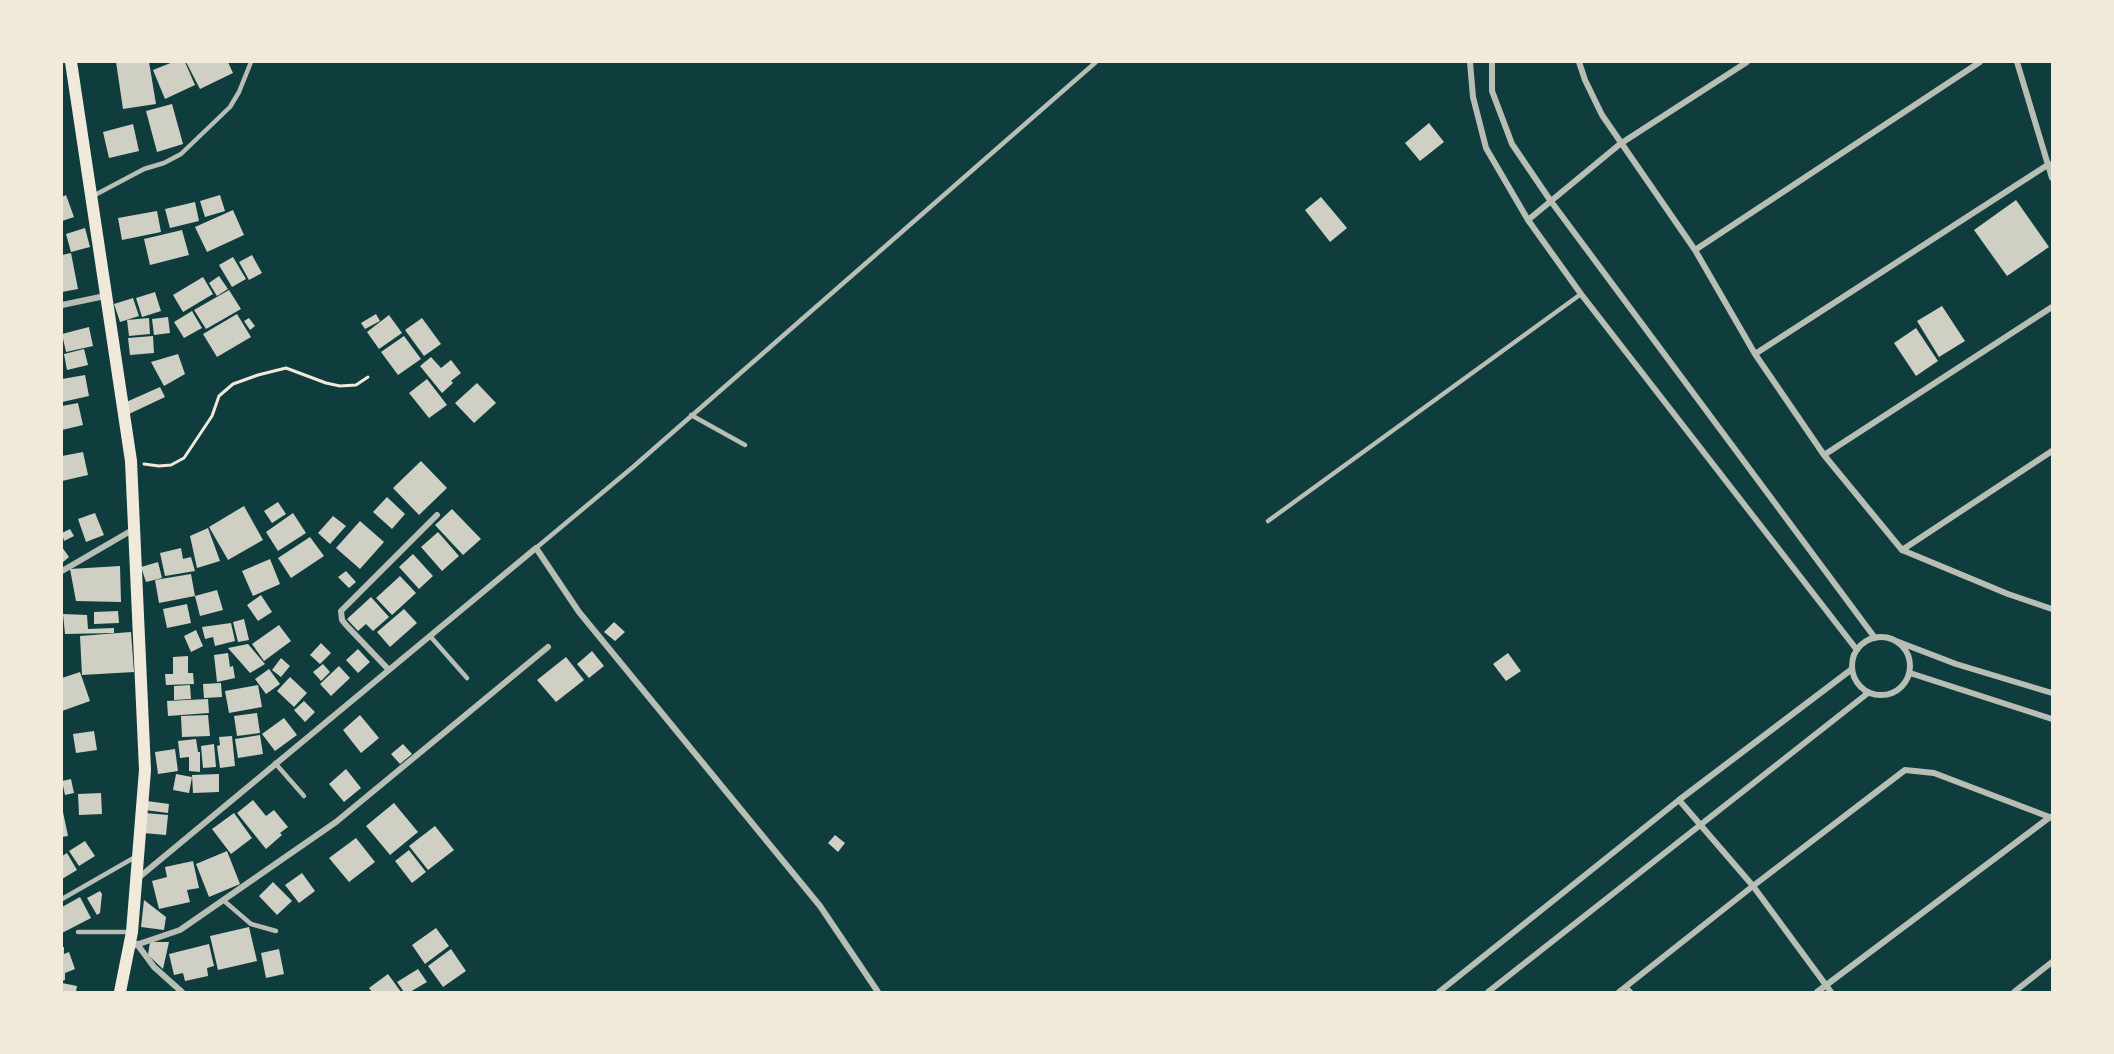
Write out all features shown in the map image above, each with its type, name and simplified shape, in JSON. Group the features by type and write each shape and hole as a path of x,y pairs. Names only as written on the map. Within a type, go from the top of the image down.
{"main road":[{"path":"71,62 131,461 145,770 135,881 133,945 120,993"}],"street":[{"path":"1470,62 1473,97 1486,148 1528,220 1581,294 1857,650"},
{"path":"1492,62 1492,92 1512,144 1550,200 1875,638"},
{"path":"1579,62 1602,115 1695,250 1755,354 1824,455 1902,550 2008,594 2052,609"},
{"path":"1528,220 1620,144 1747,62"},
{"path":"1695,250 1980,62"},
{"path":"2017,62 2052,178"},
{"path":"1755,354 2049,164"},
{"path":"62,305 105,296"},
{"path":"1824,455 2052,307"},
{"path":"1902,550 2052,451"},
{"path":"389,670 346,625 342,620 341,611 437,515"},
{"path":"62,571 134,529"},
{"path":"135,881 536,548 579,612 820,906 878,993"},
{"path":"1895,641 1908,654 1910,673 1902,688 1885,696 1868,693 1857,683 1852,669 1853,659 1857,650 1865,642 1875,638 1895,641 1956,664 2052,693"},
{"path":"182,993 133,945 180,930 336,822 548,647"},
{"path":"1439,993 1679,800 1852,669"},
{"path":"1910,673 2052,719"},
{"path":"1488,993 1868,693"},
{"path":"1619,993 1752,886 1905,770 1934,773 2051,817"},
{"path":"1679,800 1752,886 1831,993"},
{"path":"1817,993 2051,817"},
{"path":"2014,993 2052,962"}],"lane":[{"path":"91,198 144,169 164,163 181,154 230,107 239,92 251,62"},
{"path":"536,548 691,416 1095,62"},
{"path":"1268,521 1581,294"},
{"path":"691,416 745,445"},
{"path":"430,636 467,678"},
{"path":"275,763 304,796"},
{"path":"62,899 137,855"},
{"path":"223,900 251,924 276,931"},
{"path":"78,932 132,932"},
{"path":"1626,987 1632,993"}],"path":[{"path":"131,461 159,466 171,465 184,458 212,416 219,396 233,384 286,368 340,386 356,385 368,377"}],"building":[{"path":"116,62 149,62 156,104 123,109"},
{"path":"173,62 185,62 195,85 165,99 153,70"},
{"path":"186,62 228,62 233,73 200,89"},
{"path":"172,104 183,144 157,152 146,111"},
{"path":"1429,123 1444,142 1420,161 1405,143"},
{"path":"133,124 139,151 109,158 103,132"},
{"path":"66,195 74,217 62,221 62,197"},
{"path":"220,195 225,211 205,217 200,201"},
{"path":"1321,197 1347,228 1330,242 1305,210"},
{"path":"2016,200 2049,247 2007,276 1974,230"},
{"path":"195,202 199,221 170,228 165,209"},
{"path":"233,210 244,235 207,252 195,227"},
{"path":"157,211 161,232 122,240 118,218"},
{"path":"85,228 90,247 71,252 66,234"},
{"path":"182,230 189,255 150,265 144,239"},
{"path":"71,253 78,289 62,292 62,255"},
{"path":"252,255 262,273 249,280 239,262"},
{"path":"233,257 246,279 232,287 219,265"},
{"path":"219,276 228,289 217,296 209,283"},
{"path":"203,277 213,294 183,312 173,295"},
{"path":"229,290 241,309 206,329 194,310"},
{"path":"155,292 161,311 142,317 136,298"},
{"path":"133,298 139,316 120,322 114,304"},
{"path":"1942,306 1965,341 1939,357 1917,321"},
{"path":"192,311 202,328 184,338 174,322"},
{"path":"237,314 251,337 217,357 203,334"},
{"path":"376,314 380,321 365,329 361,323"},
{"path":"389,315 402,333 379,349 367,332"},
{"path":"168,317 170,333 154,335 152,319"},
{"path":"149,318 150,334 129,336 127,320"},
{"path":"249,318 255,326 250,330 244,321"},
{"path":"422,318 441,344 424,356 405,330"},
{"path":"89,327 93,346 66,352 62,334"},
{"path":"1916,328 1938,361 1916,376 1894,343"},
{"path":"153,336 154,353 130,355 128,338"},
{"path":"404,336 421,359 398,375 381,352"},
{"path":"84,349 88,365 67,370 64,354"},
{"path":"178,354 185,374 164,386 151,362"},
{"path":"431,357 441,368 451,360 461,373 442,393 420,366"},
{"path":"85,375 89,396 62,402 62,379"},
{"path":"427,379 447,405 429,418 409,393"},
{"path":"477,383 496,403 474,423 455,403"},
{"path":"160,387 165,397 129,414 124,403"},
{"path":"78,403 83,425 62,430 62,406"},
{"path":"83,452 88,475 62,481 62,456"},
{"path":"421,461 447,488 419,515 393,488"},
{"path":"387,497 405,514 392,529 373,512"},
{"path":"278,502 286,514 272,523 264,511"},
{"path":"244,506 263,540 228,560 209,527"},
{"path":"452,509 481,539 463,555 435,525"},
{"path":"95,513 104,535 86,542 78,519"},
{"path":"293,513 306,533 278,551 266,532"},
{"path":"333,516 346,526 330,544 318,533"},
{"path":"360,521 384,542 360,569 336,548"},
{"path":"208,528 220,561 197,568 190,536"},
{"path":"70,529 74,536 64,541 62,533"},
{"path":"438,532 459,556 442,571 421,547"},
{"path":"310,537 324,556 291,578 278,558"},
{"path":"62,547 69,557 62,563"},
{"path":"181,548 183,559 191,557 195,571 165,576 160,553"},
{"path":"413,554 433,576 419,589 399,567"},
{"path":"270,559 280,584 253,596 242,571"},
{"path":"158,562 162,578 146,582 141,567"},
{"path":"120,566 121,602 76,601 70,569"},
{"path":"346,571 356,582 349,588 338,577"},
{"path":"191,574 195,596 159,603 155,580"},
{"path":"400,576 416,593 392,615 376,598"},
{"path":"217,590 223,610 200,616 195,596"},
{"path":"261,595 272,612 258,621 247,605"},
{"path":"371,597 389,617 373,631 366,624 358,631 347,619"},
{"path":"187,604 191,623 167,628 163,609"},
{"path":"404,609 417,623 390,647 377,632"},
{"path":"118,611 119,623 94,624 94,612"},
{"path":"63,614 87,615 88,629 114,628 114,633 65,634"},
{"path":"244,619 249,640 238,642 233,622"},
{"path":"614,622 625,632 615,641 604,632"},
{"path":"231,623 235,641 215,646 213,637 205,639 202,627"},
{"path":"279,625 291,641 264,661 252,644"},
{"path":"196,630 203,646 191,652 184,636"},
{"path":"131,632 134,672 82,675 80,636"},
{"path":"321,643 331,653 320,664 310,655"},
{"path":"248,644 265,664 250,673 228,648"},
{"path":"358,649 370,662 358,673 346,660"},
{"path":"592,651 604,666 589,678 577,664"},
{"path":"228,653 230,667 233,666 235,678 217,682 214,655"},
{"path":"1508,653 1521,671 1506,681 1493,664"},
{"path":"188,656 188,673 193,673 194,684 166,685 165,674 173,674 173,657"},
{"path":"566,657 584,680 556,702 537,680"},
{"path":"281,658 290,666 281,677 272,670"},
{"path":"323,664 330,672 321,681 313,672"},
{"path":"339,666 350,678 331,696 320,684"},
{"path":"269,669 280,684 266,694 255,679"},
{"path":"80,672 90,701 62,711 62,678"},
{"path":"290,677 307,693 294,707 277,691"},
{"path":"221,683 222,697 204,698 203,684"},
{"path":"190,685 191,699 174,700 174,686"},
{"path":"258,685 262,707 229,713 225,691"},
{"path":"208,699 209,713 168,716 167,701"},
{"path":"304,701 315,712 305,722 294,710"},
{"path":"257,713 260,733 237,736 234,716"},
{"path":"208,715 210,736 182,737 181,716"},
{"path":"360,715 379,738 361,753 343,730"},
{"path":"284,718 297,735 275,751 262,734"},
{"path":"94,731 97,750 76,753 73,734"},
{"path":"260,735 263,754 238,758 235,739"},
{"path":"232,736 235,766 220,768 217,746 220,745 219,737"},
{"path":"196,739 198,752 200,752 200,772 189,771 189,757 180,758 178,741"},
{"path":"214,744 216,767 203,768 201,746"},
{"path":"403,744 412,754 400,764 391,754"},
{"path":"175,749 178,771 158,774 155,752"},
{"path":"346,769 361,788 344,802 329,784"},
{"path":"176,774 192,777 189,793 173,790"},
{"path":"219,774 219,792 193,793 192,775"},
{"path":"71,779 74,793 65,795 62,781"},
{"path":"101,793 102,814 79,815 78,794"},
{"path":"253,800 266,816 274,810 288,827 266,849 237,813"},
{"path":"147,801 169,804 168,813 145,810"},
{"path":"394,803 418,832 390,855 366,826"},
{"path":"62,813 68,836 62,837"},
{"path":"145,813 168,815 166,835 143,833"},
{"path":"234,813 252,838 231,854 212,829"},
{"path":"435,826 454,850 428,870 409,846"},
{"path":"835,835 845,843 838,852 828,843"},
{"path":"356,838 375,862 349,882 329,858"},
{"path":"85,841 95,856 79,866 69,851"},
{"path":"409,850 426,872 412,883 395,861"},
{"path":"227,851 240,884 209,897 196,864"},
{"path":"67,853 77,870 62,879 62,856"},
{"path":"193,861 199,888 187,890 190,902 159,909 152,881 167,877 165,867"},
{"path":"302,873 315,891 299,903 285,885"},
{"path":"273,882 292,901 277,915 259,896"},
{"path":"100,891 102,894 100,913 97,915 87,898"},
{"path":"80,897 91,918 62,933 62,907"},
{"path":"144,900 166,917 164,930 141,927"},
{"path":"249,927 257,961 218,970 210,936"},
{"path":"436,928 449,946 425,964 412,945"},
{"path":"150,942 169,942 163,969 148,955"},
{"path":"209,944 214,966 207,968 208,976 185,981 183,973 174,975 169,954"},
{"path":"62,947 64,947 64,954 69,952 75,969 65,973 65,980 62,981"},
{"path":"279,949 284,974 266,978 261,953"},
{"path":"451,949 466,971 443,987 428,966"},
{"path":"418,969 427,982 410,992 404,992 397,982"},
{"path":"388,974 401,992 372,992 369,988"},
{"path":"62,983 77,986 76,992 62,992"}]}
